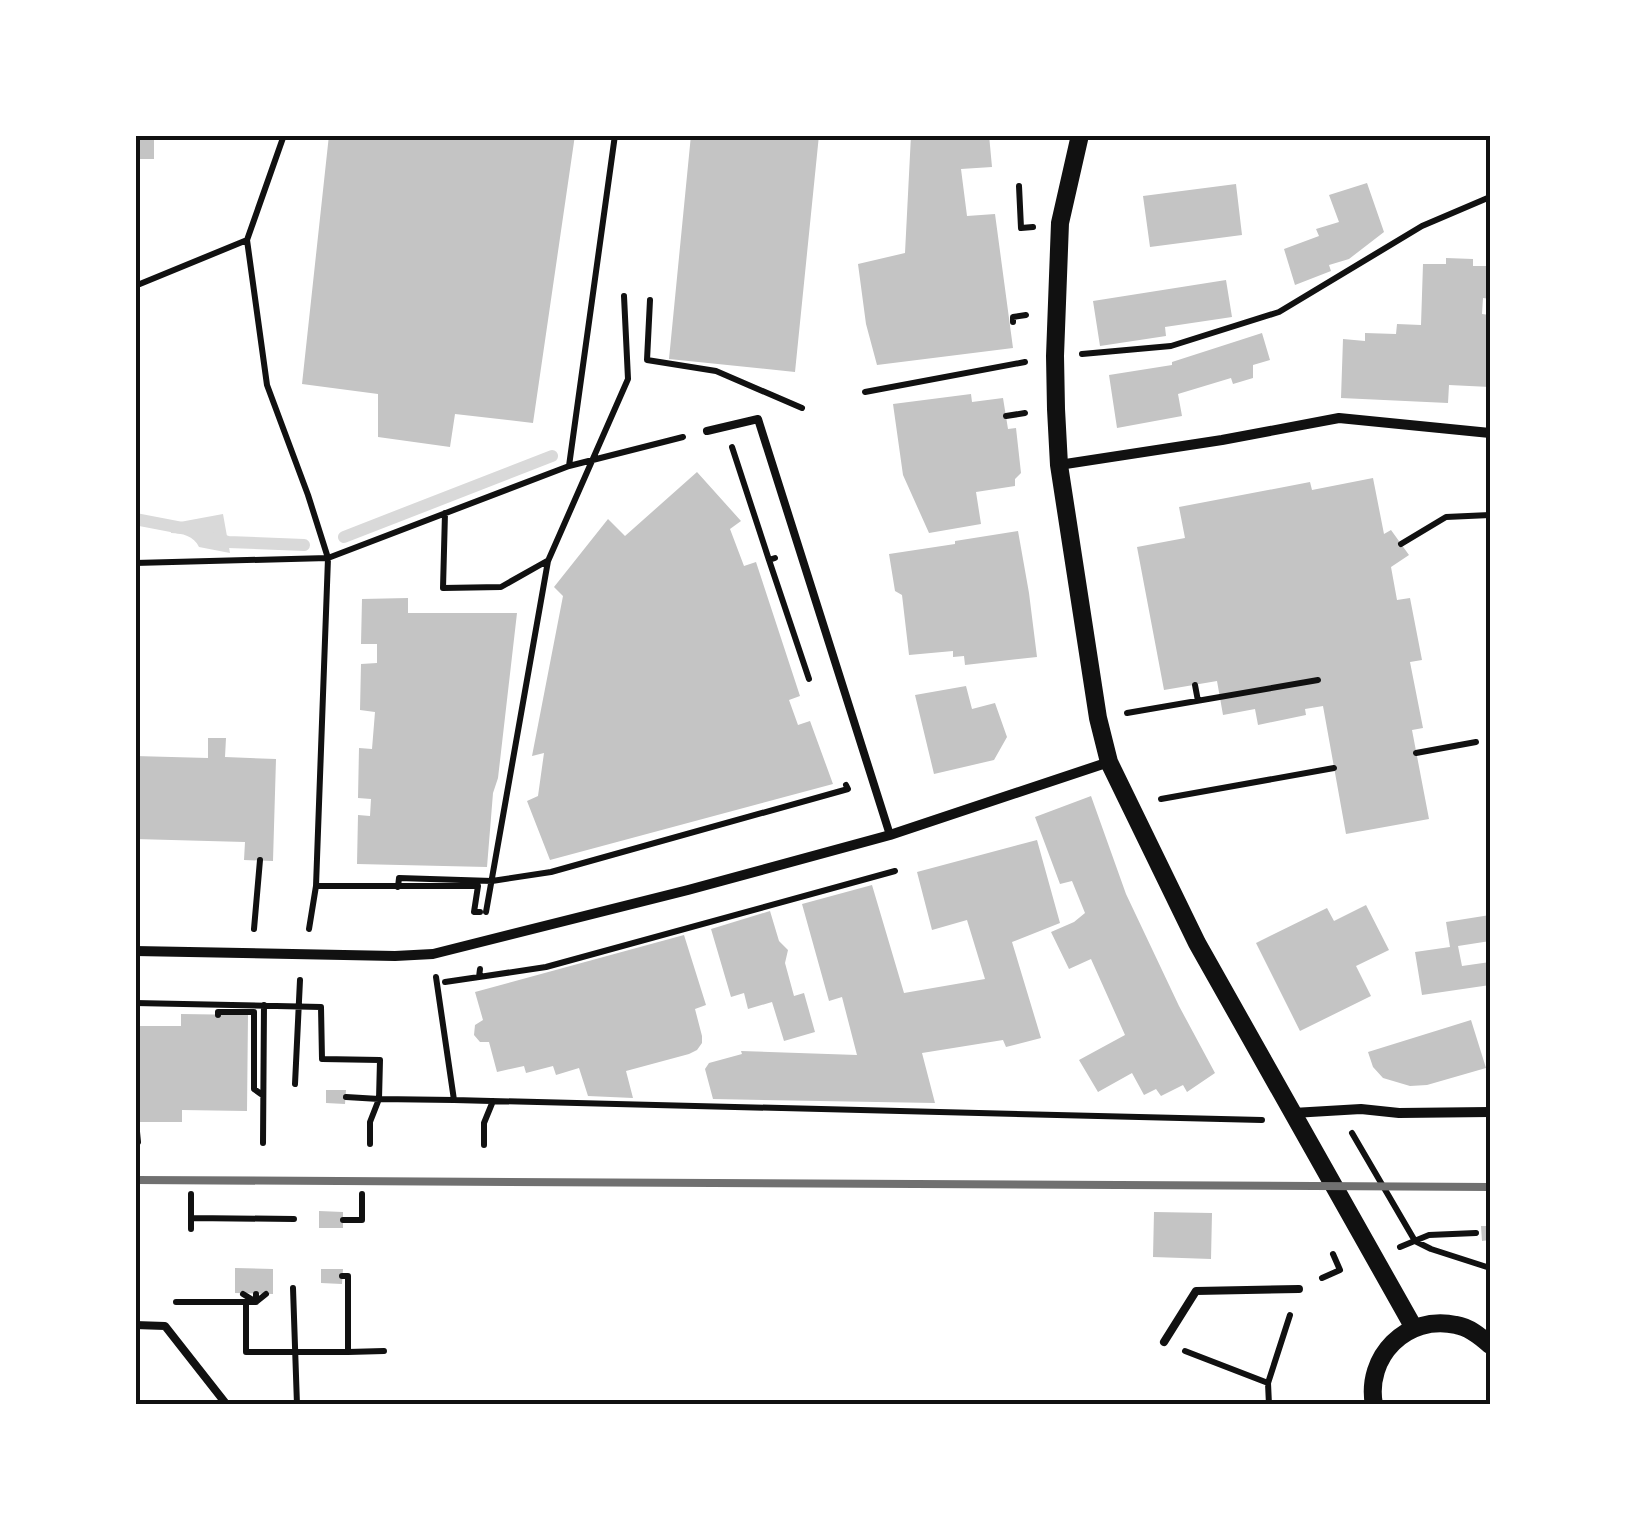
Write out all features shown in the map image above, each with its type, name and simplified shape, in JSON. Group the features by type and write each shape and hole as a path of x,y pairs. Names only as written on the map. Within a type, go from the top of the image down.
{"street":[{"path":"1080,135 1060,223 1055,356 1059,466 1098,718 1109,762 1197,943 1414,1328"},
{"path":"1059,466 1339,418 1490,433"},
{"path":"135,951 432,954 890,834 1109,762"},
{"path":"1292,1113 1361,1109 1399,1113 1490,1112"},
{"path":"1374,1405 1372,1386 1381,1358 1401,1335 1414,1328 1456,1324 1490,1345"}],"lane":[{"path":"708,431 758,419 890,834"},
{"path":"1164,1342 1196,1291 1299,1288"},
{"path":"135,1325 164,1326 227,1405"}],"path":[{"path":"284,135 247,240 267,385 328,558 316,886 305,955"},
{"path":"569,466 615,135"},
{"path":"865,392 1055,356 1171,346 1279,312 1422,226 1490,196"},
{"path":"135,286 247,240"},
{"path":"482,942 548,561 628,379 624,296"},
{"path":"650,300 647,360 716,371"},
{"path":"1006,416 1033,412"},
{"path":"726,427 808,675"},
{"path":"135,564 328,558 569,466 708,431"},
{"path":"445,514 443,588 501,587 548,561"},
{"path":"1400,544 1446,517 1490,514"},
{"path":"1098,718 1318,680"},
{"path":"1195,684 1198,701"},
{"path":"1416,753 1476,742"},
{"path":"1130,805 1334,768"},
{"path":"398,887 399,878 492,881 551,872 848,790 842,774"},
{"path":"252,953 260,860"},
{"path":"479,977 546,967 895,871"},
{"path":"316,886 478,886 474,912 486,913"},
{"path":"432,954 454,1100"},
{"path":"295,1084 299,982"},
{"path":"135,1003 254,1012 250,1060 254,1089 262,1095"},
{"path":"263,1143 264,1005"},
{"path":"218,1010 264,1005 321,1007 322,1058 380,1060 379,1098 370,1122 370,1144"},
{"path":"250,1060 262,1059"},
{"path":"346,1097 1266,1120 1292,1113"},
{"path":"484,1146 484,1123 493,1101"},
{"path":"135,1111 138,1142"},
{"path":"1339,1111 1415,1241 1490,1268"},
{"path":"191,1194 191,1229"},
{"path":"342,1220 362,1220 362,1194"},
{"path":"191,1218 294,1218"},
{"path":"1415,1241 1429,1235 1476,1232"},
{"path":"342,1276 348,1276 348,1352"},
{"path":"293,1288 297,1405"},
{"path":"172,1302 256,1298 266,1294"},
{"path":"245,1298 246,1352 384,1352"},
{"path":"1164,1342 1268,1383"}],"shaded area":[{"path":"223,514 230,553 199,547 187,536 171,533 169,524"}],"building":[{"path":"135,135 154,135 154,159 135,159"},
{"path":"329,135 575,135 533,423 455,414 450,447 378,437 378,394 302,384"},
{"path":"691,135 819,135 795,372 669,359"},
{"path":"911,135 989,135 992,167 961,169 967,216 995,214 1013,348 877,365 866,324 858,264 905,253"},
{"path":"1367,183 1384,232 1349,259 1329,265 1331,271 1295,285 1284,249 1319,236 1316,229 1339,222 1329,195"},
{"path":"1236,184 1242,235 1150,247 1143,196"},
{"path":"1446,258 1473,259 1473,266 1490,266 1490,299 1483,298 1482,314 1490,315 1490,387 1449,385 1448,403 1341,398 1343,339 1365,341 1365,333 1396,334 1397,324 1421,325 1423,264 1446,264"},
{"path":"1226,280 1232,317 1165,327 1166,336 1100,346 1093,301"},
{"path":"1262,333 1270,360 1253,365 1253,378 1233,384 1231,378 1178,394 1182,416 1117,428 1109,375 1172,365"},
{"path":"971,394 972,402 1003,398 1008,429 1016,428 1021,473 1015,486 976,492 981,524 929,533 903,475 893,404"},
{"path":"697,472 741,521 730,529 744,566 756,562 800,696 789,700 798,725 810,721 833,784 550,860 527,801 538,796 544,753 532,756 563,596 554,587 608,519 625,536"},
{"path":"1373,478 1384,534 1391,530 1409,555 1391,567 1397,600 1410,598 1422,660 1410,662 1423,728 1412,730 1429,819 1346,834 1323,706 1305,709 1306,715 1258,725 1255,709 1223,715 1217,681 1164,690 1137,547 1185,538 1179,507 1310,482 1312,490"},
{"path":"1018,531 1037,657 965,665 964,656 953,657 953,651 909,655 902,595 895,591 889,554"},
{"path":"408,598 408,613 517,613 487,867 357,864 358,815 370,816 371,799 358,798 359,748 372,749 375,712 360,710 361,664 377,663 377,644 361,644 362,599"},
{"path":"966,686 972,709 995,703 1007,737 994,760 934,774 915,695"},
{"path":"208,738 226,738 225,757 276,759 273,861 244,860 245,842 135,839 135,756 208,758"},
{"path":"1091,796 1126,894 1215,1073 1187,1092 1183,1085 1161,1096 1156,1089 1144,1095 1132,1073 1098,1092 1079,1060 1125,1035 1091,959 1069,969 1051,932 1085,913 1072,881 1060,884 1035,817"},
{"path":"1037,840 1060,923 1012,942 1041,1038 1006,1047 1003,1040 922,1053 935,1103 713,1099 705,1069 709,1063 742,1054 741,1051 857,1055 842,997 829,1001 802,904 872,885 904,993 985,979 967,920 932,930 917,872"},
{"path":"1366,905 1389,950 1356,966 1371,996 1300,1031 1256,943 1327,908 1334,921"},
{"path":"770,911 779,941 788,950 785,963 794,996 804,993 815,1032 784,1041 772,1002 748,1009 744,993 731,997 711,929"},
{"path":"1490,915 1490,941 1458,946 1462,966 1490,962 1490,985 1422,995 1415,952 1450,947 1446,922"},
{"path":"684,935 706,1005 695,1009 702,1043 689,1054 626,1071 633,1098 588,1096 579,1068 556,1075 553,1066 526,1073 524,1066 497,1072 489,1042 480,1042 474,1035 475,1025 483,1020 475,992"},
{"path":"181,1014 248,1015 247,1111 182,1110 182,1122 135,1122 135,1026 181,1026"},
{"path":"1471,1020 1486,1068 1410,1086 1383,1078 1373,1067 1368,1052"},
{"path":"326,1090 346,1090 345,1104 326,1103"},
{"path":"319,1211 343,1212 343,1228 319,1228"},
{"path":"1154,1212 1212,1213 1211,1259 1153,1257"},
{"path":"1481,1226 1490,1226 1490,1240 1482,1241"},
{"path":"235,1268 273,1269 273,1294 235,1293"},
{"path":"321,1269 343,1269 342,1284 321,1283"}],"waterway":[{"path":"344,537 552,456"},
{"path":"135,519 182,528"},
{"path":"215,538 304,545"}],"railway":[{"path":"135,1180 1490,1187"}]}
